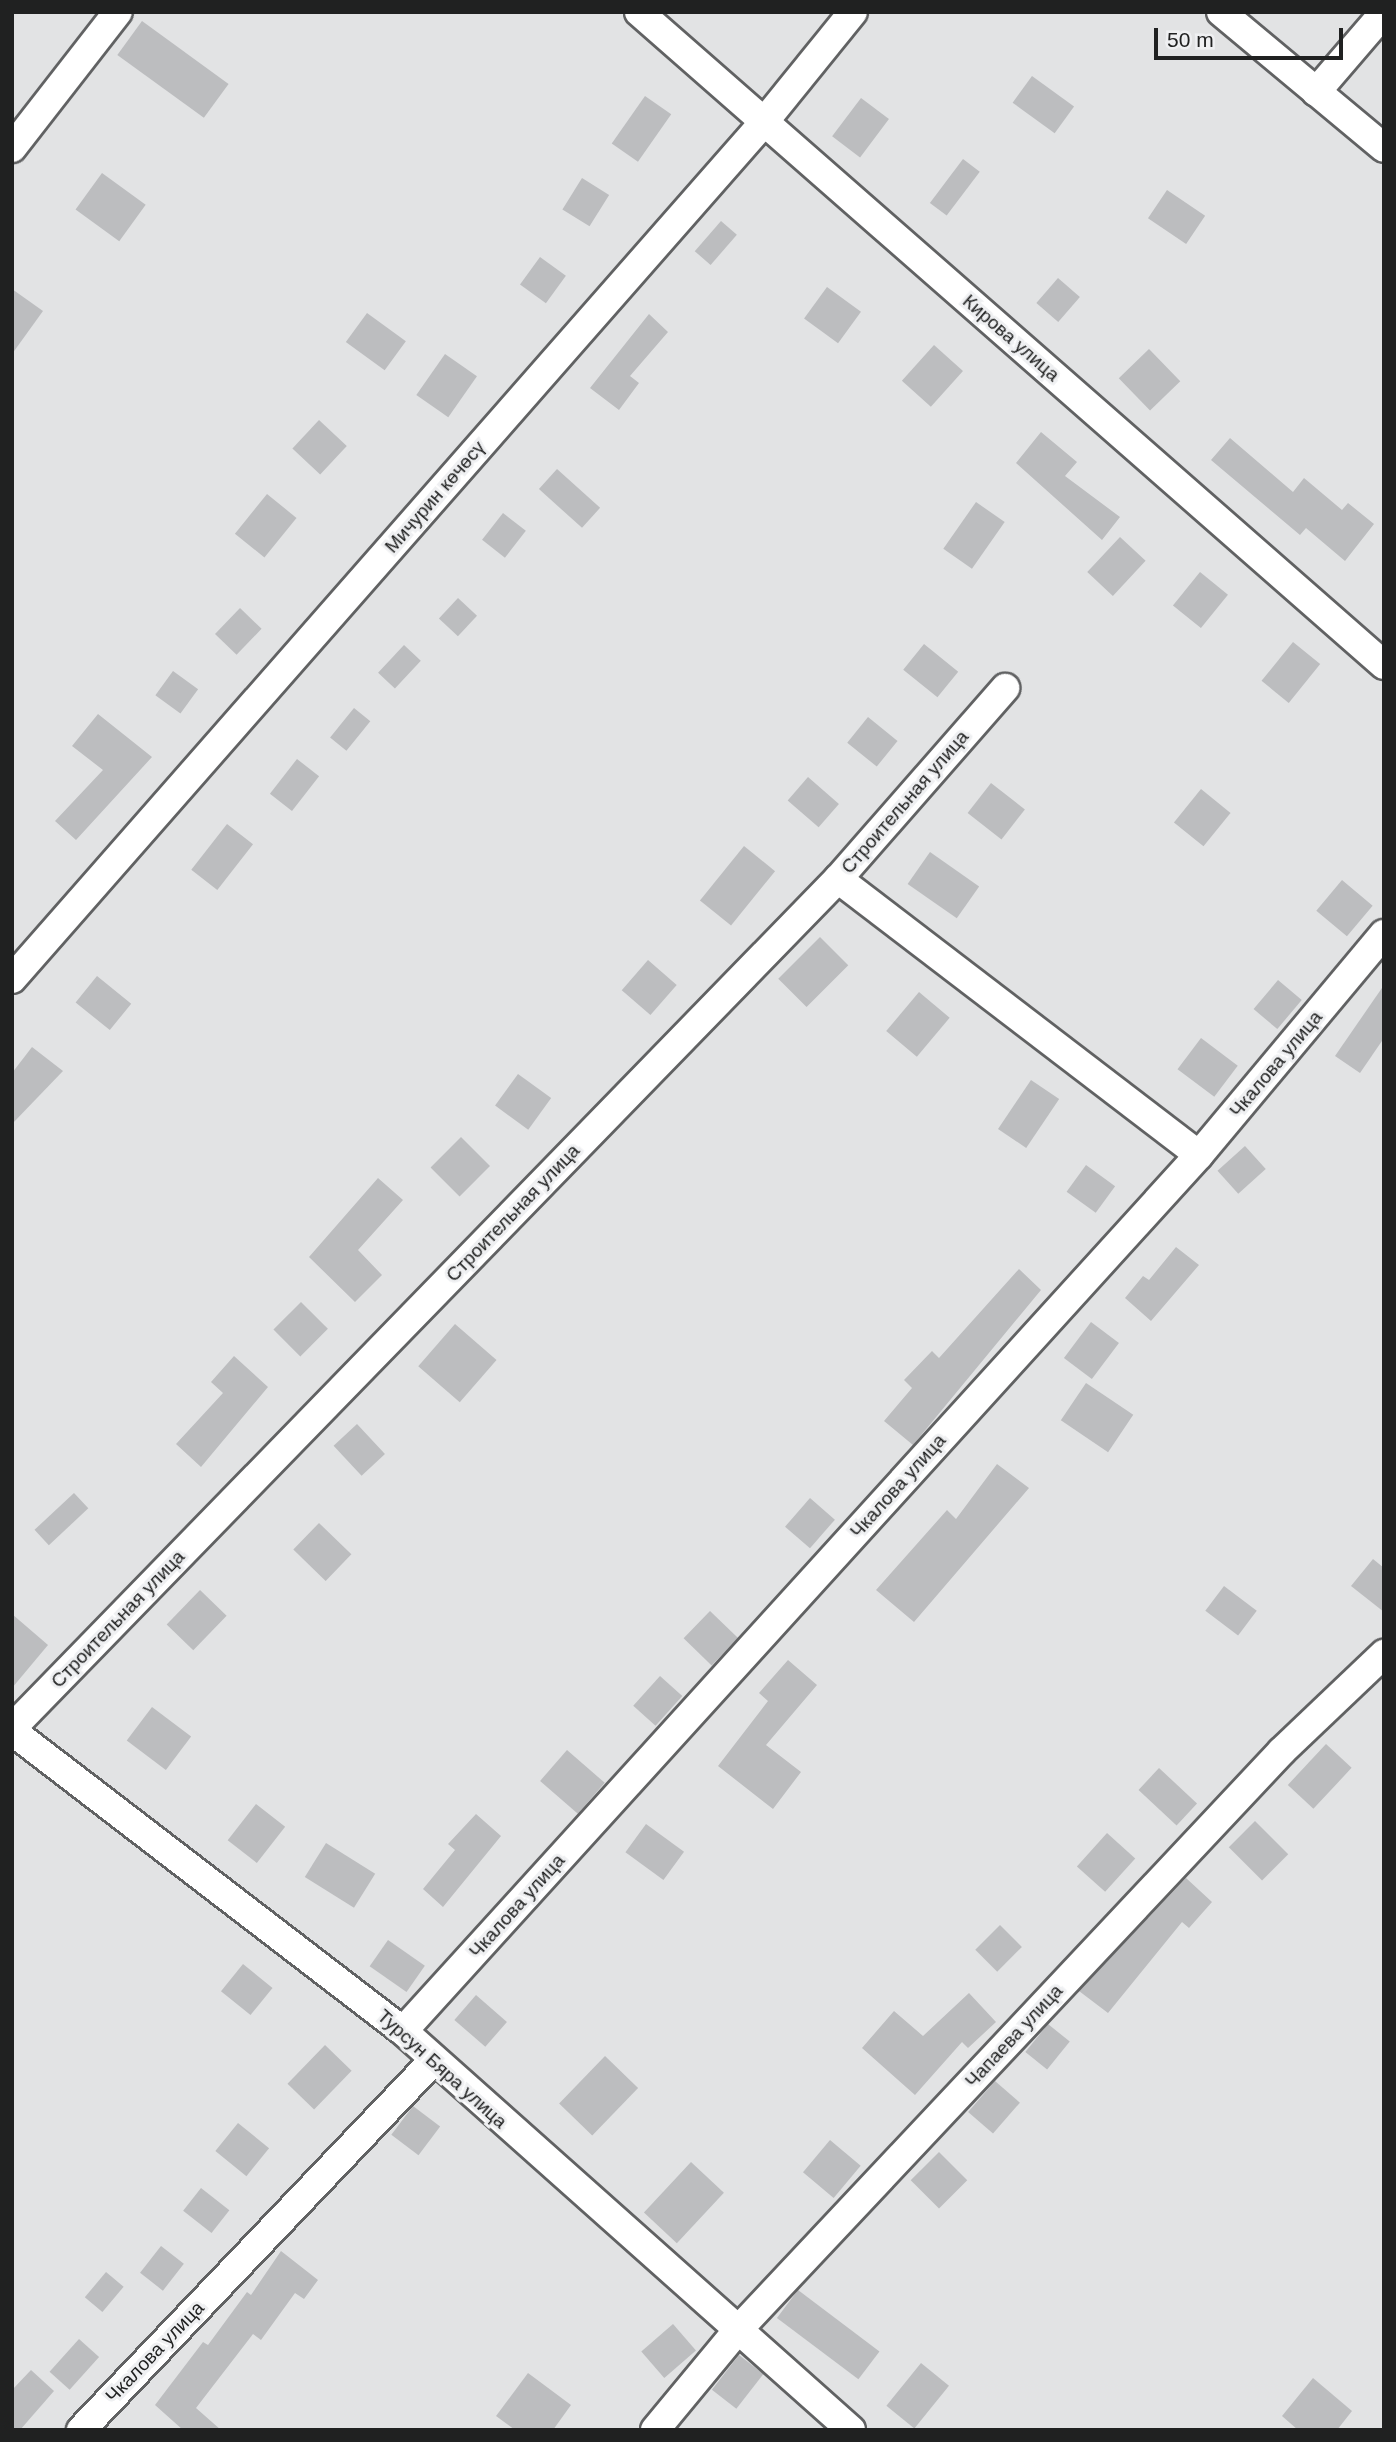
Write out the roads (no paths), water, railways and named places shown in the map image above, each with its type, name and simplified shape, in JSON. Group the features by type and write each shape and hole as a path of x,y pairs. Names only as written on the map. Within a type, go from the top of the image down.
{"street":[{"path":"12,148 118,12"},
{"name":"Кирова улица","path":"639,12 1384,665"},
{"name":"Мичурин көчөсү","path":"12,979 764,122 853,12"},
{"path":"1221,12 1384,148"},
{"path":"1316,92 1384,13"},
{"name":"Строительная улица","path":"12,1730 838,879 1005,688"},
{"path":"838,879 1199,1155"},
{"name":"Чкалова улица","path":"403,2031 1199,1155 1384,934"},
{"name":"Чапаева улица","path":"655,2430 737,2331 1282,1751 1384,1654"},
{"name":"Турсун Бяра улица","path":"12,1730 403,2031 433,2061 851,2430"},
{"name":"Чкалова улица","path":"81,2430 433,2061"}]}
